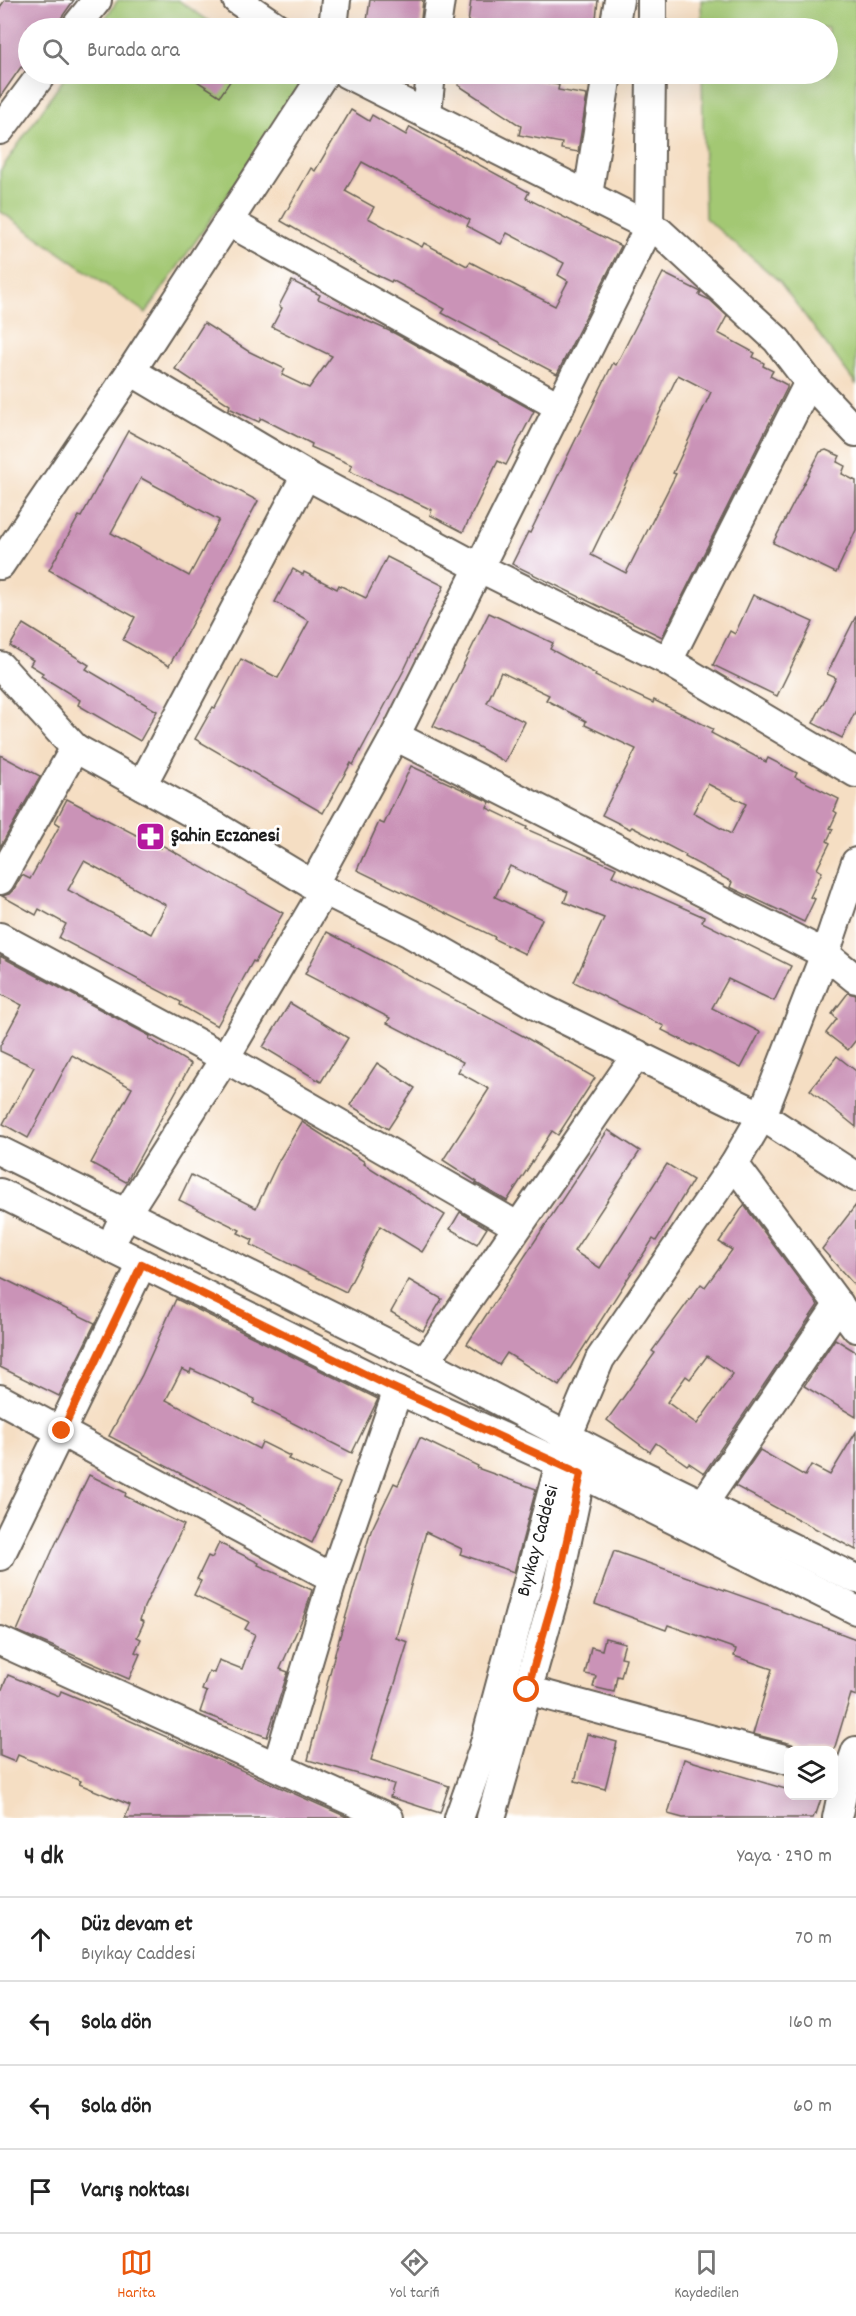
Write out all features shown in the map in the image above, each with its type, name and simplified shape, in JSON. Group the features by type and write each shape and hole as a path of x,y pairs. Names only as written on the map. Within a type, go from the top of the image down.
{"street":[{"path":"83,18 97,0"},
{"path":"237,0 263,18"},
{"path":"334,18 336,0"},
{"path":"437,18 440,0"},
{"path":"616,18 619,0"},
{"path":"652,0 652,18"},
{"path":"0,130 34,84"},
{"path":"0,565 131,371 318,84"},
{"path":"368,84 660,232 777,340 809,382 856,432"},
{"path":"427,112 430,84"},
{"path":"588,195 605,84"},
{"path":"109,1247 126,1215 225,1058 319,888 649,227 651,84"},
{"path":"229,222 560,407"},
{"path":"131,371 306,475 478,567 668,662 856,773"},
{"path":"668,662 809,382"},
{"path":"141,785 306,475"},
{"path":"0,666 75,748 218,827 319,888 410,933 543,1008 762,1116 856,1177"},
{"path":"395,736 825,954 856,979"},
{"path":"0,880 75,748"},
{"path":"569,1458 600,1359 734,1164 762,1116 825,954 856,862"},
{"path":"0,937 225,1058 517,1226"},
{"path":"425,1362 637,1054"},
{"path":"0,1151 425,1362 569,1458 856,1610"},
{"path":"734,1164 856,1328"},
{"path":"0,1193 398,1390 569,1458 704,1503 856,1579"},
{"path":"0,1556 142,1264"},
{"path":"704,1503 839,1304"},
{"path":"277,1766 333,1578 398,1390"},
{"path":"0,1399 333,1578"},
{"name":"Bıyıkay Caddesi","path":"491,1818 558,1583 569,1458"},
{"name":"Bıyıkay Caddesi","path":"459,1818 483,1750 569,1458"},
{"path":"0,1641 389,1818"},
{"path":"527,1690 784,1759"},
{"path":"837,1818 846,1766"}],"green space":[{"path":"118,0 178,0 204,18 105,18"},
{"path":"701,0 856,0 856,384 779,281 705,218 702,84 838,84 838,18 702,18"},
{"path":"60,84 300,84 303,86 146,313 0,211 0,171"}],"building":[{"path":"5,0 74,0 61,18 18,18 18,71 0,97 0,7"},
{"path":"370,0 423,0 421,18 367,18"},
{"path":"471,0 598,0 596,18 469,18"},
{"path":"201,84 228,84 220,96"},
{"path":"554,84 559,85 558,90 587,95 578,152 561,149 562,143 519,135 521,126 458,85"},
{"path":"351,110 369,121 372,115 406,135 410,127 529,192 526,198 621,246 557,374 442,313 445,309 392,280 391,282 368,271 281,221 311,168 315,171","holes":["362,162 470,220 467,226 501,244 507,233 564,263 558,275 568,281 555,306 470,262 467,266 424,243 422,247 368,218 374,207 345,191"]},
{"path":"663,273 701,292 699,295 710,300 727,316 718,333 755,353 753,357 773,371 770,376 787,385 662,637 512,564 528,532 530,533 613,363 616,365","holes":["678,375 711,392 673,473 676,474 626,573 591,555"]},
{"path":"292,281 320,295 318,299 394,333 534,411 506,465 498,461 463,532 430,515 432,510 349,471 352,465 311,447 312,444 261,418 259,422 229,408 230,405 175,369 204,323 248,351 285,369 282,375 309,388 332,356 272,327 282,308 279,306"},
{"path":"128,431 258,501 169,666 123,640 135,617 49,570 79,516 81,517","holes":["141,478 219,520 189,576 111,533"]},
{"path":"826,450 840,456 837,462 845,466 842,474 856,481 856,530 836,573 773,543 820,452"},
{"path":"387,557 444,586 405,668 353,765 351,763 323,813 195,739 213,707 215,708 241,659 278,678 309,621 275,602 293,569 303,575 304,572 337,589 339,585 366,598"},
{"path":"753,595 813,622 777,696 713,665 730,631 735,634"},
{"path":"489,613 553,643 550,649 596,674 595,676 653,703 654,700 713,729 711,733 766,762 768,758 797,773 795,777 839,799 834,811 837,813 830,828 833,829 827,841 830,843 817,869 822,872 810,897 815,899 804,922 730,887 732,882 685,857 686,855 632,827 630,829 602,815 636,749 585,725 586,721 546,700 549,695 501,672 487,703 525,722 505,762 433,726","holes":["708,784 746,804 731,834 693,813"]},
{"path":"856,616 856,710 842,738 813,723 836,678 827,674"},
{"path":"23,624 89,665 86,669 157,711 140,741 78,705 80,700 41,676 43,673 30,665 33,660 10,646"},
{"path":"0,755 40,776 0,847"},
{"path":"411,766 490,802 487,808 527,827 526,829 616,868 612,876 704,917 702,922 791,966 774,1001 728,979 712,1008 760,1032 741,1068 662,1030 664,1026 574,982 604,918 564,902 568,892 510,866 495,897 542,919 525,954 357,870 379,822 384,824"},
{"path":"67,799 161,848 162,845 283,913 217,1026 180,1005 181,1002 59,938 66,924 39,909 36,915 2,896 14,889 22,875 30,879 60,825 55,822","holes":["84,861 166,905 151,934 68,890"]},
{"path":"327,932 525,1037 595,1078 558,1135 552,1131 507,1201 443,1160 489,1089 458,1072 463,1062 387,1023 390,1018 305,974"},
{"path":"0,956 150,1036 149,1039 191,1064 126,1182 91,1163 132,1088 72,1055 28,1138 3,1124 34,1067 0,1051 0,1046 22,1005 0,994"},
{"path":"848,993 856,995 856,1040 848,1050 826,1033 837,1019 832,1014"},
{"path":"290,1003 348,1038 321,1082 263,1047"},
{"path":"837,1056 856,1071 856,1127 810,1090"},
{"path":"377,1063 415,1088 388,1129 350,1105"},
{"path":"302,1122 445,1215 422,1252 380,1226 346,1292 251,1245 253,1240 238,1233 240,1230 179,1200 191,1175 256,1208 279,1160"},
{"path":"608,1130 640,1151 574,1251 600,1268 667,1164 693,1180 656,1241 653,1239 559,1386 507,1353 499,1365 467,1344"},
{"path":"744,1205 818,1305 704,1473 689,1463 687,1465 656,1443 650,1452 607,1420 655,1353 652,1351 701,1284 705,1287 732,1250 719,1242","holes":["707,1356 733,1374 697,1424 667,1402 686,1376 690,1379"]},
{"path":"856,1205 856,1287 822,1249"},
{"path":"460,1212 487,1228 477,1244 450,1229"},
{"path":"0,1277 95,1323 59,1396 0,1367"},
{"path":"409,1280 442,1299 423,1331 391,1312"},
{"path":"176,1299 378,1399 352,1453 253,1403 255,1399 191,1369 190,1373 182,1369 166,1400 259,1449 262,1442 290,1456 288,1459 340,1483 312,1543 109,1436 142,1375"},
{"path":"835,1339 856,1352 856,1417 804,1386"},
{"path":"856,1432 856,1550 735,1486 760,1450 805,1476 811,1465 830,1475"},
{"path":"420,1438 478,1466 477,1468 536,1489 514,1572 460,1554 462,1549 426,1532 396,1638 408,1642 371,1760 449,1786 440,1813 390,1797 394,1784 308,1760 335,1653 371,1531 394,1483 398,1485"},
{"path":"89,1475 126,1493 125,1496 184,1525 144,1607 140,1620 144,1622 137,1637 141,1639 135,1652 140,1654 129,1679 17,1631"},
{"path":"219,1543 259,1563 258,1565 312,1590 305,1613 280,1669 288,1672 267,1737 200,1712 207,1692 202,1690 209,1671 214,1673 219,1660 242,1669 255,1634 245,1629 249,1622 194,1595 201,1581 197,1579 208,1556 212,1558"},
{"path":"614,1551 856,1639 856,1696 851,1694 835,1746 795,1746 753,1734 772,1669 734,1656 736,1649 668,1625 666,1630 595,1604"},
{"path":"605,1638 625,1643 621,1657 626,1658 621,1677 617,1676 614,1692 593,1687 596,1676 585,1674 591,1647 602,1650"},
{"path":"8,1675 59,1696 61,1691 97,1706 349,1818 125,1818 130,1805 79,1784 81,1781 18,1755 15,1762 0,1756 0,1694"},
{"path":"587,1734 617,1742 605,1789 575,1781"},
{"path":"684,1759 784,1789 784,1800 821,1800 813,1818 683,1818 668,1814"}],"place":[{"name":"Şahin Eczanesi","path":"150,837"}],"route":[{"path":"62,1431 142,1264 389,1386 581,1474 558,1583 527,1690"}]}
